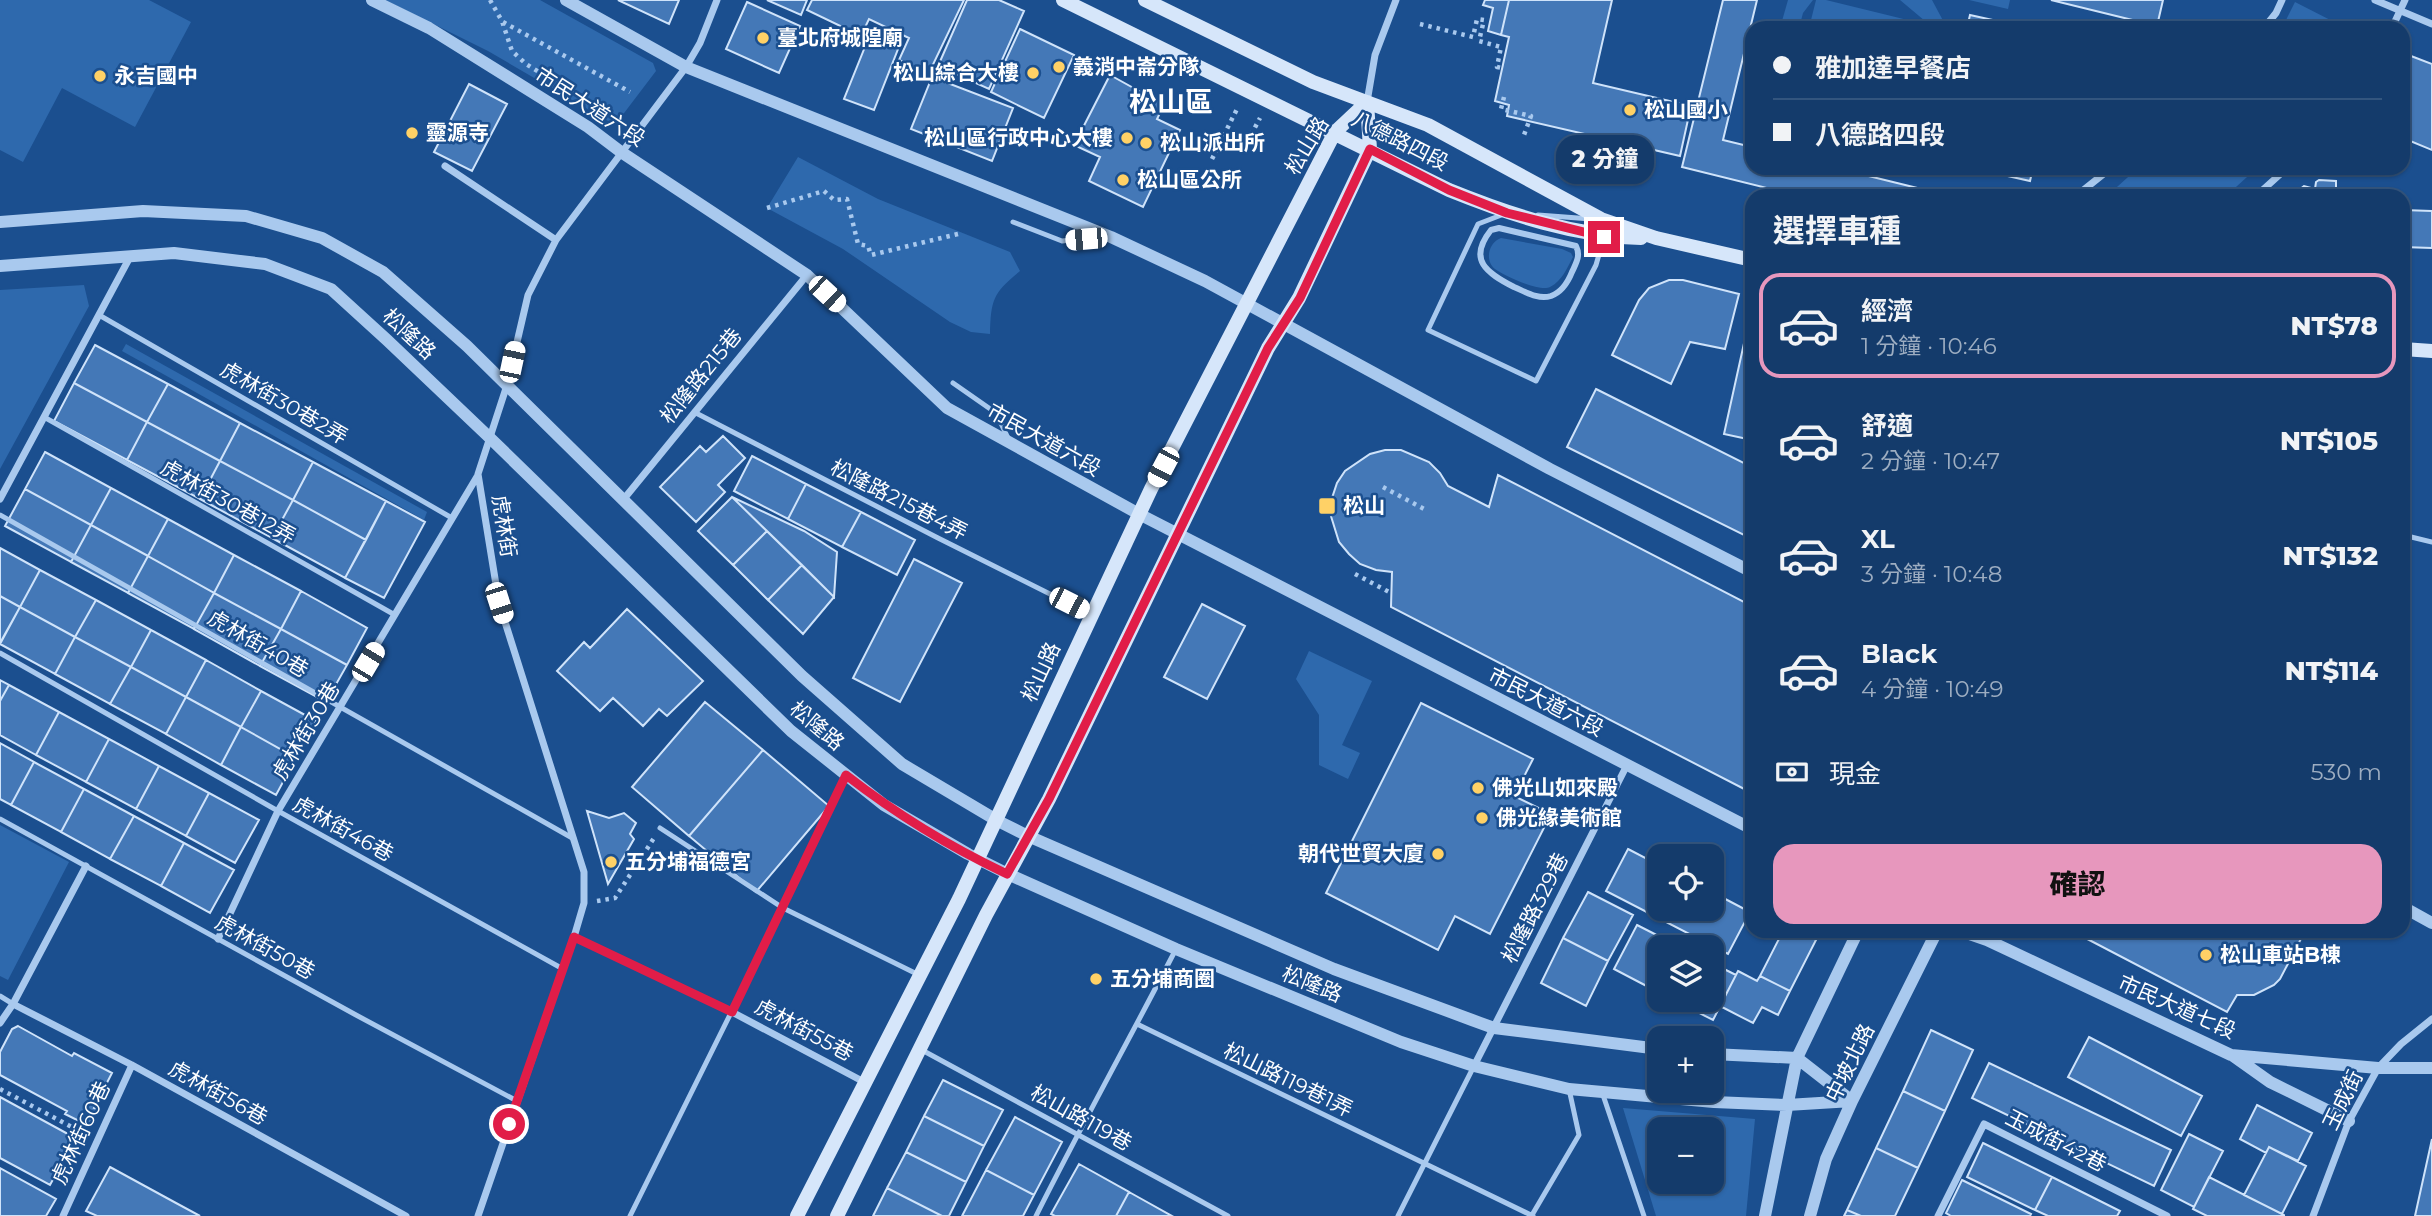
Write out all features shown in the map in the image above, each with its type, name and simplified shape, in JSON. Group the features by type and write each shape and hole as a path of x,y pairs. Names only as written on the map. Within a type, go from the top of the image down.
{"main road":[{"name":"八德路四段","path":"1063,0 1449,190 1507,213 1604,237 1656,238"},
{"name":"八德路四段","path":"1144,0 1312,82 1428,125 1601,219 1656,238 1745,258"},
{"name":"松山路","path":"797,1216 920,976 996,820 1139,514 1335,132 1367,102"},
{"path":"837,1216 1007,874 1049,799 1268,348 1300,298 1370,149 1367,102"},
{"path":"2410,349 2432,351"}],"street":[{"name":"市民大道六段","path":"372,0 429,28 588,127 621,152 807,275 947,408 1139,514 1745,825"},
{"path":"566,0 686,67 1111,236 1248,303 1550,469 1745,568"},
{"name":"虎林街","path":"478,1216 574,937 584,903 584,872 499,603 478,474 507,385 527,295 556,240 686,67 700,43 717,0"},
{"name":"八德路四段","path":"1367,102 1375,55 1396,0"},
{"path":"2270,21 2282,0"},
{"path":"2375,0 2432,24"},
{"path":"2395,21 2405,0"},
{"path":"445,166 556,240"},
{"path":"2085,189 2102,175"},
{"path":"2264,189 2279,175"},
{"name":"松隆路","path":"0,222 143,211 246,216 322,238 383,272 467,346 802,676 902,764 1028,836 1334,969 1494,1028 1647,1047"},
{"path":"1499,228 1576,246 1578,258 1568,282 1558,293 1548,297 1534,296 1491,275 1483,267 1480,247 1491,230 1499,228"},
{"name":"松隆路","path":"0,266 174,253 265,264 331,289 490,438 792,731 884,805 1007,874 1175,949 1402,1042 1474,1066 1569,1089 1750,1105 1852,1101"},
{"path":"0,499 130,256"},
{"name":"松隆路215巷","path":"623,499 807,275"},
{"name":"虎林街30巷","path":"218,939 278,811 478,474"},
{"name":"松隆路329巷","path":"1474,1066 1627,765"},
{"path":"0,1023 13,1004 86,866"},
{"path":"2410,911 2432,923"},
{"name":"虎林街55巷","path":"574,937 732,1012 866,1083"},
{"name":"中坡北路","path":"1765,1216 1797,1058 1855,938"},
{"name":"中坡北路","path":"1810,1216 1826,1159 1934,938"},
{"name":"市民大道七段","path":"1979,938 2231,1055 2378,1068 2432,1068"},
{"name":"虎林街56巷","path":"13,1004 132,1065 406,1216"},
{"name":"玉成街","path":"2313,1216 2349,1121 2378,1068 2401,1044 2432,1019"},
{"path":"1724,1055 1797,1058 1852,1101"},
{"path":"2231,1055 2270,1082 2349,1121"},
{"name":"虎林街60巷","path":"63,1216 132,1065"},
{"name":"玉成街42巷","path":"1938,1216 1984,1124 2167,1216"}],"lane":[{"path":"1601,219 1507,213 1478,224 1428,330 1536,381 1596,265 1604,237"},
{"path":"1013,222 1062,241 1111,236"},
{"name":"虎林街30巷2弄","path":"99,315 452,519"},
{"path":"953,383 996,412 1010,443"},
{"name":"松隆路215巷4弄","path":"694,412 1091,615"},
{"name":"虎林街30巷12弄","path":"44,417 395,615"},
{"name":"虎林街40巷","path":"0,515 574,839"},
{"path":"2410,537 2432,542"},
{"name":"虎林街46巷","path":"0,653 562,969"},
{"path":"630,1216 846,775"},
{"name":"虎林街50巷","path":"0,819 517,1101"},
{"path":"660,828 783,908 920,976"},
{"path":"1037,1216 1077,1134 1175,949"},
{"path":"0,996 13,1004"},
{"name":"松山路119巷1弄","path":"1137,1024 1532,1216"},
{"name":"松山路119巷","path":"920,1049 1228,1216"},
{"path":"1398,1216 1474,1066"},
{"path":"1532,1216 1579,1135 1569,1089"},
{"path":"1602,1092 1644,1216"}],"path":[{"path":"490,0 502,21 512,51 526,64 586,101 598,114"},
{"path":"1420,24 1473,37 1477,19 1484,20 1479,41 1502,47 1497,67 1502,68"},
{"path":"502,21 630,92"},
{"path":"1504,97 1501,109 1531,116 1524,135"},
{"path":"1212,159 1238,107"},
{"path":"1251,135 1260,118"},
{"path":"767,208 824,191 834,200 847,199 859,244 868,246 872,255 962,233"},
{"path":"1383,487 1426,510"},
{"path":"1355,574 1391,593"},
{"path":"584,903 615,898 660,828"},
{"path":"0,1089 97,1140"}],"shaded area":[{"name":"永吉國中","path":"0,0 149,0 191,22 135,127 62,88 23,162 0,150"},
{"path":"385,0 540,0 653,63 656,71 615,125 488,51"},
{"path":"1788,0 1813,0 1803,13 1801,21 1782,21"},
{"path":"1816,0 1826,0 1912,21 1811,21"},
{"path":"1900,0 1932,0 1943,21 1925,21"},
{"path":"1969,0 2010,0 2008,9"},
{"path":"2295,2 2332,21 2286,21"},
{"path":"798,157 878,199 1010,252 1020,271 1004,285 995,298 990,334 971,332 950,322 843,249 767,208"},
{"path":"2130,175 2249,175 2234,189 2115,189"},
{"path":"1501,238 1562,249 1573,257 1564,274 1550,287 1531,285 1506,275 1492,265 1489,252 1493,243"},
{"path":"84,285 89,306 0,469 0,290"},
{"path":"126,344 427,512 424,520 122,351"},
{"path":"1309,651 1372,681 1342,745 1360,753 1348,779 1319,765 1319,715 1296,679"},
{"path":"0,825 69,862 8,980 0,976"},
{"path":"1623,1108 1755,1119 1746,1216 1656,1216 1649,1194 1724,1194 1724,1117 1647,1117 1647,1187"}],"building":[{"path":"618,0 679,0 669,24"},
{"path":"767,0 807,0 801,15"},
{"path":"812,0 964,0 928,75 899,60 909,38 869,19 861,36 807,10"},
{"path":"967,0 999,0 1024,11 989,89 938,66"},
{"path":"1485,0 1509,0 1501,35 1488,31 1493,8 1483,5"},
{"path":"1509,0 1612,0 1593,83 1691,106 1680,156 1507,116 1509,105 1495,101 1509,37 1501,35"},
{"path":"1723,0 1757,0 1752,21 1745,21 1745,49 1723,140 1745,145 1745,175 1864,175 1922,189 1771,189 1682,167"},
{"path":"2051,0 2163,0 2158,21 2137,21"},
{"name":"臺北府城隍廟","path":"747,2 800,26 779,73 726,49"},
{"path":"1970,15 1997,21 1969,21"},
{"name":"松山綜合大樓","path":"1020,29 1074,55 1044,118 991,92"},
{"path":"871,32 900,44 874,110 844,99"},
{"path":"2411,56 2432,64 2432,150 2410,141"},
{"name":"松山區行政中心大樓","path":"1110,75 1164,105 1157,119 1180,130 1143,207 1089,181 1100,157 1074,145"},
{"path":"932,77 1013,108 992,161 911,129"},
{"path":"469,84 507,104 472,171 434,152"},
{"path":"2003,175 2031,175 2030,181"},
{"path":"2336,181 2336,189 2315,189 2316,182"},
{"path":"2410,210 2432,211 2432,248 2410,247"},
{"path":"1669,280 1683,280 1739,294 1725,349 1690,342 1671,384 1612,355 1639,300 1649,288"},
{"path":"1745,339 1745,438 1724,434"},
{"path":"95,345 168,384 147,422 74,383"},
{"path":"74,383 147,422 127,460 54,421"},
{"path":"168,384 240,423 220,461 147,422"},
{"path":"1596,389 1745,464 1745,536 1567,447"},
{"path":"147,422 220,461 200,499 127,460"},
{"path":"240,423 313,462 293,500 220,461"},
{"path":"723,436 745,458 718,485 725,492 696,522 660,487 700,446 706,452"},
{"path":"1401,450 1429,462 1448,486 1489,507 1498,475 1745,602 1745,789 1391,607 1392,572 1360,564 1349,554 1339,542 1330,513 1337,483 1345,471 1370,454"},
{"path":"45,452 111,488 91,525 25,489"},
{"path":"752,456 806,484 788,519 734,491"},
{"path":"220,461 293,500 272,538 200,499"},
{"path":"313,462 386,501 366,540 293,500"},
{"path":"806,484 861,512 842,547 788,519"},
{"path":"111,488 168,519 148,556 91,525"},
{"path":"25,489 91,525 71,562 5,526"},
{"path":"732,497 767,531 733,565 698,531"},
{"path":"732,497 804,531 837,552 834,597"},
{"path":"293,500 366,540 345,578 272,538"},
{"path":"386,501 425,522 384,598 345,578"},
{"path":"861,512 915,540 897,575 842,547"},
{"path":"168,519 234,555 214,593 148,556"},
{"path":"91,525 148,556 128,593 71,562"},
{"path":"767,531 802,565 768,600 733,565"},
{"path":"0,548 40,570 20,607 0,596"},
{"path":"234,555 301,591 281,629 214,593"},
{"path":"148,556 214,593 194,629 128,593"},
{"path":"914,559 962,583 900,702 853,678"},
{"path":"802,565 834,597 803,634 768,600"},
{"path":"40,570 96,600 75,637 20,607"},
{"path":"301,591 367,628 347,665 281,629"},
{"path":"214,593 281,629 260,666 194,629"},
{"path":"0,596 20,607 0,643"},
{"path":"96,600 151,630 131,667 75,637"},
{"path":"1202,604 1245,626 1207,699 1164,677"},
{"path":"20,607 75,637 55,674 0,644"},
{"path":"627,609 703,681 667,716 659,709 643,726 613,698 600,711 557,671 584,642 590,648"},
{"path":"281,629 347,665 326,702 260,666"},
{"path":"151,630 206,660 186,697 131,667"},
{"path":"75,637 131,667 110,704 55,674"},
{"path":"206,660 261,691 241,727 186,697"},
{"path":"131,667 186,697 166,734 110,704"},
{"path":"0,680 9,685 0,701"},
{"path":"9,685 59,712 36,755 0,735 0,701"},
{"path":"261,691 316,721 296,758 241,727"},
{"path":"186,697 241,727 221,765 166,734"},
{"path":"705,702 763,750 689,836 632,787"},
{"name":"朝代世貿大廈","path":"1421,703 1533,759 1514,796 1551,814 1490,934 1455,916 1438,950 1326,893"},
{"path":"59,712 109,739 86,782 36,755"},
{"path":"241,727 296,758 276,795 221,765"},
{"path":"109,739 159,766 136,809 86,782"},
{"path":"0,743 34,762 11,805 0,799"},
{"path":"763,750 829,806 756,892 689,836"},
{"path":"34,762 84,789 61,832 11,805"},
{"path":"159,766 209,793 186,836 136,809"},
{"path":"84,789 134,816 110,859 61,832"},
{"path":"209,793 259,820 235,863 186,836"},
{"name":"五分埔福德宮","path":"587,811 609,818 624,813 636,823 630,834 634,839 608,884"},
{"path":"134,816 184,843 161,886 110,859"},
{"path":"184,843 234,870 210,913 161,886"},
{"path":"1628,849 1647,859 1647,912 1606,891"},
{"path":"1588,892 1633,915 1608,961 1563,938"},
{"path":"1724,898 1745,909 1745,922 1728,954 1724,952 1724,935 1691,935 1664,921 1724,921"},
{"path":"1637,925 1657,935 1647,935 1647,986 1614,969"},
{"path":"1563,938 1608,961 1586,1006 1541,983"},
{"path":"1779,938 1816,940 1790,991 1760,976"},
{"name":"松山車站B棟","path":"2085,938 2301,938 2280,979 2274,985 2254,995 2237,995 2227,1012"},
{"path":"1724,969 1736,975 1724,998"},
{"path":"1738,971 1757,981 1760,976 1790,991 1778,1015 1762,1007 1753,1023 1724,1008 1724,998"},
{"path":"1697,1012 1717,1012 1713,1020"},
{"path":"18,1026 72,1056 74,1053 112,1073 94,1108 97,1109 89,1126 0,1075 0,1052 12,1029"},
{"path":"1931,1030 1973,1050 1945,1111 1903,1091"},
{"path":"2089,1037 2202,1096 2181,1136 2068,1077"},
{"path":"1989,1063 2171,1150 2154,1186 1972,1098"},
{"path":"943,1080 1003,1110 984,1146 924,1116"},
{"path":"1903,1091 1945,1111 1918,1168 1876,1148"},
{"path":"0,1097 79,1140 71,1156 67,1154 50,1185 0,1158"},
{"path":"2257,1105 2312,1133 2298,1161 2269,1147 2266,1153 2240,1139"},
{"path":"924,1116 984,1146 966,1182 906,1152"},
{"path":"1015,1117 1062,1142 1034,1195 986,1170"},
{"path":"2189,1134 2223,1151 2194,1207 2161,1190"},
{"path":"2432,1139 2432,1216 2415,1216"},
{"path":"1983,1143 2052,1177 2035,1210 1967,1177"},
{"path":"2269,1147 2306,1166 2282,1214 2244,1195"},
{"path":"1876,1148 1918,1168 1895,1216 1861,1216 1847,1210"},
{"path":"906,1152 966,1182 949,1216 942,1216 887,1188"},
{"path":"1079,1164 1129,1192 1116,1216 1051,1214"},
{"path":"110,1167 200,1216 97,1216 86,1211"},
{"path":"0,1168 56,1199 46,1216 0,1216"},
{"path":"986,1170 1034,1195 1023,1216 962,1216"},
{"path":"2052,1177 2120,1211 2117,1216 2048,1216 2035,1210"},
{"path":"2209,1177 2284,1216 2207,1216 2193,1209"},
{"path":"1962,1180 2031,1214 2030,1216 1951,1216 1946,1213"},
{"path":"887,1188 942,1216 873,1216"},
{"path":"1129,1192 1172,1216 1116,1216"},
{"path":"1847,1210 1861,1216 1844,1216"}],"place":[{"name":"臺北府城隍廟","path":"763,38"},
{"name":"義消中崙分隊","path":"1059,67"},
{"name":"松山綜合大樓","path":"1033,73"},
{"name":"永吉國中","path":"100,76"},
{"name":"松山國小","path":"1630,110"},
{"name":"靈源寺","path":"412,133"},
{"name":"松山區行政中心大樓","path":"1127,138"},
{"name":"松山派出所","path":"1146,143"},
{"name":"松山區公所","path":"1123,180"},
{"name":"松山","path":"1327,506"},
{"name":"佛光山如來殿","path":"1478,788"},
{"name":"佛光緣美術館","path":"1482,818"},
{"name":"朝代世貿大廈","path":"1438,854"},
{"name":"五分埔福德宮","path":"611,862"},
{"name":"松山車站B棟","path":"2206,955"},
{"name":"五分埔商圈","path":"1096,979"}],"district":[{"name":"松山區","path":"1171,102"}],"route":[{"path":"509,1124 574,937 732,1012 846,775 884,805 1007,874 1049,799 1268,348 1300,298 1370,149 1449,190 1507,213 1604,237"}]}
